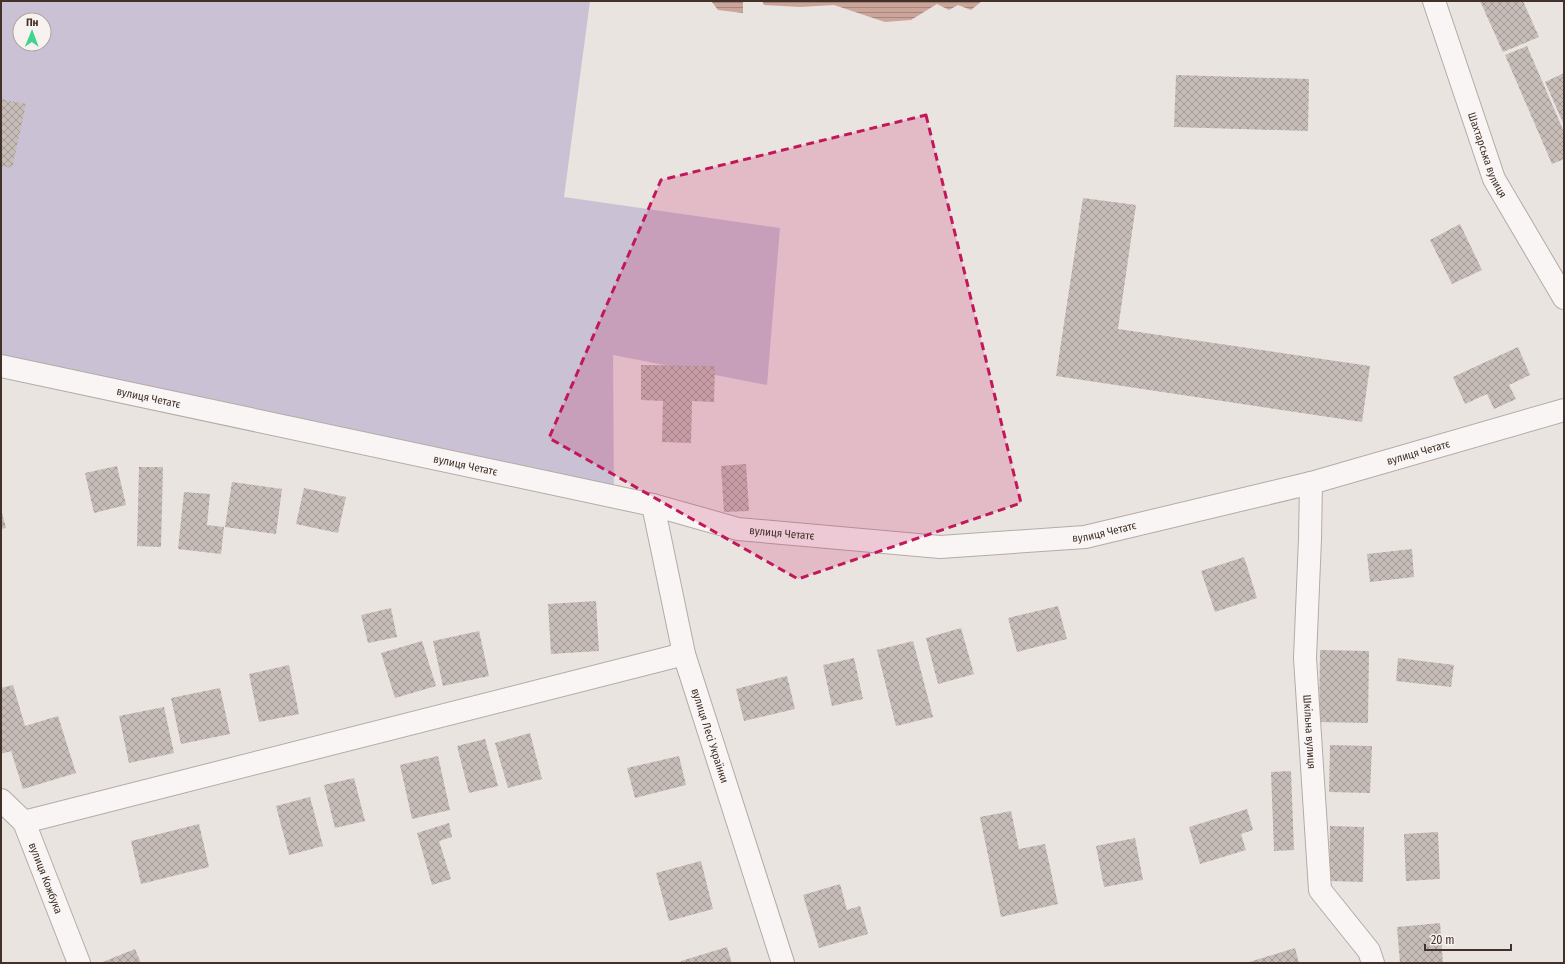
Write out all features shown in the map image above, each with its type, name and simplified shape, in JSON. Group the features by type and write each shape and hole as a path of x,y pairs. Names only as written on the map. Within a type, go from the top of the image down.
{"street":[{"name":"Шахтарська вулиця","path":"1434,1 1494,179 1564,298"},
{"name":"вулиця Четатє","path":"1,366 653,505 738,529 940,547 1085,536 1311,483 1564,410"},
{"name":"Шкільна вулиця","path":"1311,483 1305,658 1320,890 1369,951 1373,963"},
{"name":"вулиця Лесі Українки","path":"653,505 684,654 783,963"},
{"path":"24,822 684,654"},
{"name":"вулиця Кожбука","path":"1,800 24,822 79,963"}],"highlighted area":[{"path":"926,115 1021,503 798,579 549,438 661,180"}],"shaded area":[{"path":"1,1 590,1 564,197 780,228 767,385 613,355 614,498 1,362"},
{"path":"711,1 743,1 743,13 718,10"},
{"path":"762,1 982,1 971,10 958,5 949,10 937,4 911,20 885,22 834,5 800,7 764,5"}],"building":[{"path":"1480,1 1523,1 1539,37 1503,52"},
{"path":"1527,46 1564,132 1564,159 1552,164 1505,55"},
{"path":"1564,73 1564,125 1545,82"},
{"path":"1176,75 1309,79 1308,131 1174,127"},
{"path":"1,99 26,104 12,168 1,166"},
{"path":"1083,198 1136,205 1118,329 1370,366 1362,422 1056,376"},
{"path":"1460,224 1482,270 1452,284 1430,240"},
{"path":"1518,347 1530,375 1509,385 1516,399 1494,409 1487,394 1465,404 1453,377"},
{"path":"641,365 715,366 714,402 692,401 691,443 662,442 663,401 641,400"},
{"path":"746,464 749,511 724,512 721,466"},
{"path":"117,466 126,505 94,513 85,473"},
{"path":"139,467 163,467 161,547 137,546"},
{"path":"232,482 282,489 276,534 225,527"},
{"path":"304,488 346,497 338,533 296,524"},
{"path":"184,492 210,494 207,525 224,527 221,554 178,549"},
{"path":"1,509 6,528 1,529"},
{"path":"1412,549 1414,577 1370,582 1367,554"},
{"path":"1244,557 1257,598 1215,612 1201,571"},
{"path":"596,601 599,651 551,654 548,604"},
{"path":"1058,606 1067,639 1017,652 1008,618"},
{"path":"391,608 397,637 368,643 361,615"},
{"path":"961,628 974,674 938,684 926,638"},
{"path":"479,631 489,676 443,686 433,641"},
{"path":"422,641 436,686 395,698 381,653"},
{"path":"913,641 933,717 896,726 877,650"},
{"path":"1320,650 1369,651 1368,723 1319,722"},
{"path":"854,658 863,699 832,706 823,665"},
{"path":"1398,658 1454,665 1451,687 1396,681"},
{"path":"289,665 299,714 259,722 249,674"},
{"path":"787,676 795,709 744,721 736,689"},
{"path":"13,685 25,726 58,716 76,773 23,789 11,751 1,754 1,688"},
{"path":"220,688 230,734 181,744 171,698"},
{"path":"164,707 174,753 129,763 119,716"},
{"path":"530,733 542,779 508,788 495,743"},
{"path":"485,739 498,786 469,793 457,746"},
{"path":"1330,745 1372,746 1370,793 1329,792"},
{"path":"438,756 450,810 412,819 400,765"},
{"path":"679,756 686,785 635,798 627,768"},
{"path":"1291,771 1294,850 1274,851 1271,772"},
{"path":"354,778 365,821 335,828 324,785"},
{"path":"310,797 323,846 289,855 276,806"},
{"path":"1247,809 1253,830 1241,834 1246,850 1200,864 1189,827"},
{"path":"1011,811 1019,849 1045,844 1058,904 1001,917 980,817"},
{"path":"449,823 452,837 439,841 451,879 432,885 417,833"},
{"path":"199,824 209,867 141,884 131,841"},
{"path":"1330,826 1364,827 1363,882 1329,881"},
{"path":"1438,832 1440,879 1406,881 1404,834"},
{"path":"1135,838 1143,880 1104,887 1096,846"},
{"path":"701,861 713,909 669,921 656,873"},
{"path":"840,884 847,910 860,906 868,934 819,948 803,895"},
{"path":"1440,923 1443,963 1400,963 1397,927"},
{"path":"727,947 732,963 681,963 681,961"},
{"path":"1295,948 1299,963 1246,963"},
{"path":"135,949 141,963 100,963"}]}
